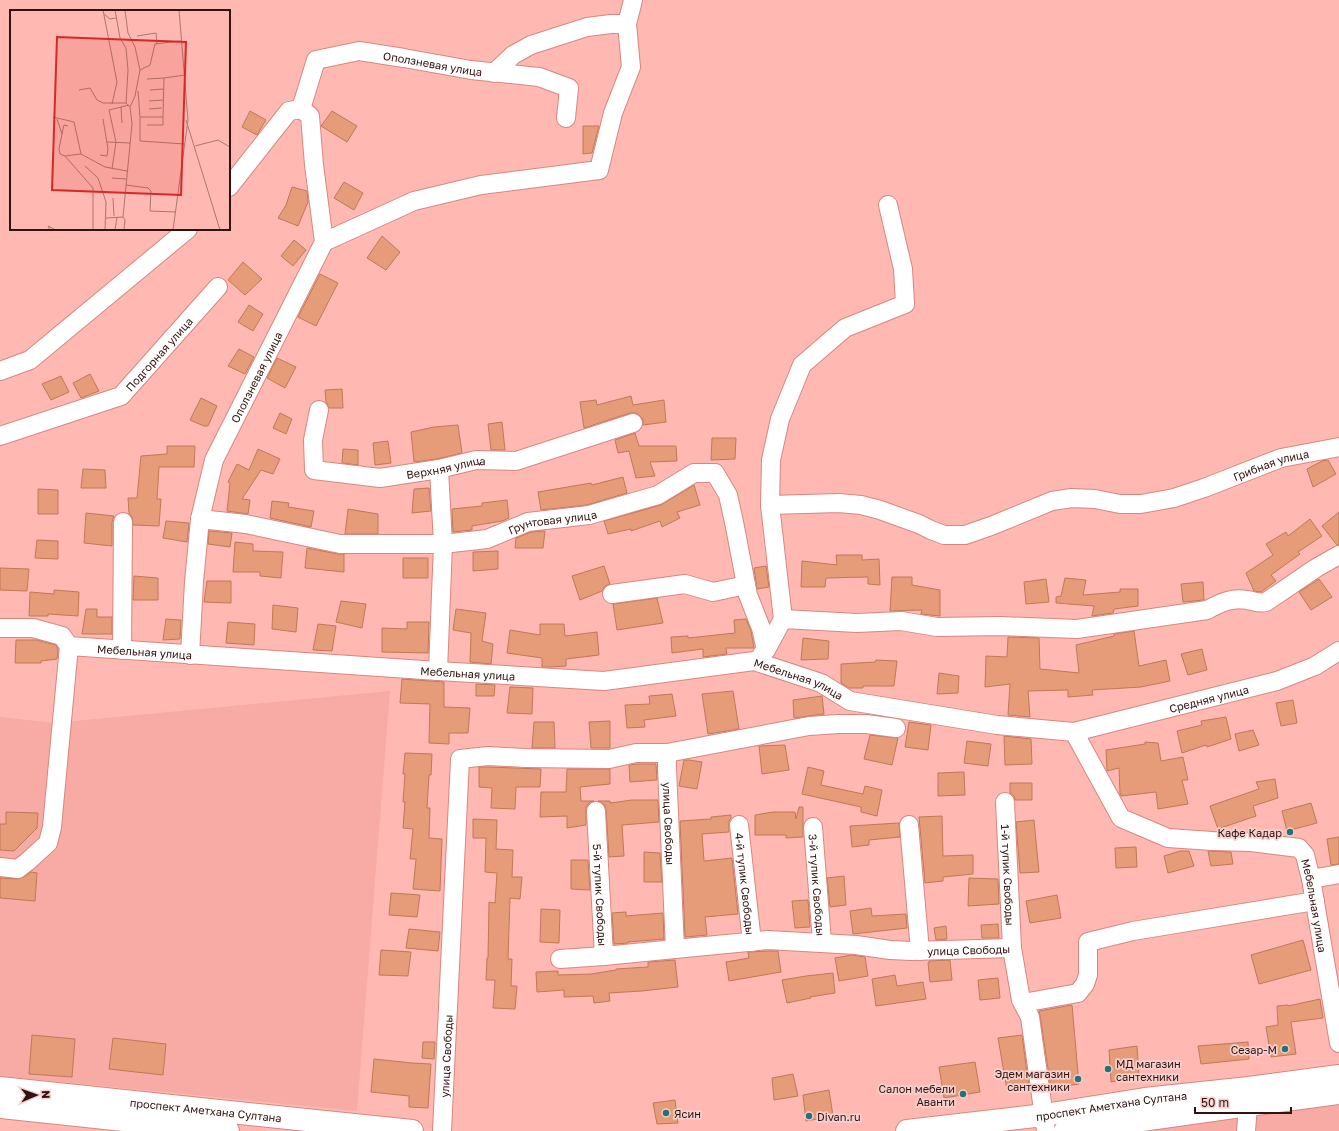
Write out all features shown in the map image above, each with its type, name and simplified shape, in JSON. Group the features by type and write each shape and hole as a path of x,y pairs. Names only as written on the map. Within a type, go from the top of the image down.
{"main road":[{"name":"проспект Аметхана Султана","path":"907,1131 1045,1123 1145,1099 1248,1096 1339,1076"},
{"name":"проспект Аметхана Султана","path":"0,1088 412,1131"},
{"path":"1065,1131 1248,1096 1339,1093"},
{"path":"0,1107 228,1131"}],"street":[{"path":"230,186 289,111 301,109 310,116 314,165 324,242 414,201 481,185 599,170 613,113 631,68 627,24 633,0"},
{"path":"494,73 513,55 531,45 587,27 627,24"},
{"name":"Оползневая улица","path":"301,109 316,60 359,51 471,70 539,77 569,88 566,118"},
{"path":"760,655 783,619 770,505 770,460 780,419 802,365 845,328 905,304 903,269 888,205"},
{"path":"0,371 30,360 187,230"},
{"name":"Оползневая улица","path":"190,655 194,582 200,519 214,460 324,242"},
{"name":"Подгорная улица","path":"0,436 121,396 218,287"},
{"name":"Верхняя улица","path":"319,410 313,440 314,470 380,478 438,469 476,460 516,461 634,423"},
{"name":"Грибная улица","path":"770,505 839,503 861,505 919,524 944,535 965,535 1052,501 1072,498 1095,499 1120,504 1141,504 1174,498 1281,458 1339,447"},
{"path":"438,469 443,544 438,672"},
{"name":"Грунтовая улица","path":"200,519 246,524 340,544 443,544 488,540 528,522 589,515 658,495 694,473 715,473 728,495 748,595 761,628 760,655"},
{"path":"122,650 124,522"},
{"path":"783,619 856,623 901,621 937,627 1000,626 1077,629 1207,610 1221,602 1234,598 1259,603 1266,602 1316,568 1339,556"},
{"path":"612,594 684,584 713,592 746,585"},
{"path":"0,628 33,628 62,636 69,646 52,827 48,843 28,862 18,869 0,867"},
{"name":"Мебельная улица","path":"69,646 438,672 604,681 760,655 820,683 850,702 997,725 1074,732 1121,818 1168,838 1252,842 1300,848 1305,855 1315,901 1332,960 1339,1043"},
{"name":"Средняя улица","path":"1074,732 1276,681 1315,666 1339,651"},
{"path":"667,753 809,726 866,724 896,728"},
{"name":"улица Свободы","path":"442,1131 460,759 488,756 609,759 636,753 667,753 666,768 675,949 768,940 822,942 890,950 1012,948 1021,1000 1030,1016 1045,1123"},
{"name":"1-й тупик Свободы","path":"1005,802 1012,948"},
{"name":"5-й тупик Свободы","path":"596,811 604,956 675,949"},
{"name":"4-й тупик Свободы","path":"739,825 752,942"},
{"path":"909,825 920,950"},
{"name":"3-й тупик Свободы","path":"813,827 822,942"},
{"path":"1311,879 1339,874"},
{"path":"1023,1003 1078,992 1088,975 1088,942 1133,931 1315,901"},
{"path":"560,959 604,956"},
{"path":"1246,1131 1248,1096"}],"shaded area":[{"path":"390,691 357,1111 0,1076 0,717 54,723"},
{"path":"1339,1098 1339,1131 1085,1131"}],"building":[{"path":"250,111 266,120 257,135 242,127"},
{"path":"332,111 357,126 347,142 321,126"},
{"path":"583,126 599,126 592,153 583,154"},
{"path":"344,182 363,193 354,210 334,198"},
{"path":"292,187 307,191 308,202 298,226 278,218 286,205"},
{"path":"382,236 400,252 386,270 367,258"},
{"path":"294,240 306,250 293,266 281,256"},
{"path":"243,262 262,279 245,295 228,280"},
{"path":"320,274 338,283 316,326 298,317"},
{"path":"249,305 263,314 253,331 238,322"},
{"path":"239,349 254,357 245,374 228,366"},
{"path":"277,358 296,367 285,388 267,378"},
{"path":"90,374 99,391 81,398 73,383"},
{"path":"61,376 69,392 51,400 42,384"},
{"path":"342,389 343,408 329,408 326,402 325,390"},
{"path":"631,396 633,405 664,400 666,422 643,425 643,420 640,416 636,413 630,413 584,428 580,402 596,400 597,405"},
{"path":"201,398 217,406 208,426 204,426 190,420"},
{"path":"280,413 292,419 286,434 273,428"},
{"path":"502,422 505,450 491,450 488,424"},
{"path":"458,425 462,453 437,459 414,462 411,432 434,427"},
{"path":"635,433 639,446 676,446 677,461 650,462 655,476 636,478 629,451 618,453 615,440"},
{"path":"712,438 736,438 735,459 711,460"},
{"path":"388,441 391,463 375,465 373,443"},
{"path":"167,446 195,446 194,467 159,467 157,499 161,499 159,526 133,525 132,517 129,513 128,498 137,498 141,456 167,454"},
{"path":"258,449 280,459 273,474 261,470 242,499 250,500 248,514 227,511 230,483 228,482 237,464 249,470"},
{"path":"343,449 358,450 358,465 342,463"},
{"path":"1328,460 1336,474 1313,487 1307,469 1322,461"},
{"path":"83,469 105,470 106,488 81,488"},
{"path":"623,477 627,493 587,505 541,510 538,492 591,483 592,485"},
{"path":"694,485 700,505 677,512 680,518 662,527 660,521 631,531 631,529 608,534 604,521 661,505"},
{"path":"429,488 431,511 412,513 414,489"},
{"path":"38,489 58,490 58,514 38,514"},
{"path":"507,500 509,518 502,521 472,526 472,530 453,532 452,509 482,506 482,503"},
{"path":"272,501 289,503 288,507 314,511 311,527 270,518"},
{"path":"348,509 378,514 378,534 345,534"},
{"path":"1339,512 1339,545 1337,545 1322,526"},
{"path":"86,513 114,516 112,522 112,546 84,543"},
{"path":"1310,519 1322,536 1298,552 1300,554 1271,575 1276,581 1261,592 1254,591 1246,573 1273,555 1266,544 1286,532 1288,536"},
{"path":"166,521 189,523 187,542 163,538"},
{"path":"209,531 232,533 230,547 208,544"},
{"path":"545,531 543,548 515,548 516,538 531,532"},
{"path":"37,540 58,541 58,559 35,558"},
{"path":"235,542 253,544 253,551 283,552 281,578 260,576 260,572 233,572"},
{"path":"307,548 344,554 344,572 305,568"},
{"path":"498,551 498,569 473,571 473,552"},
{"path":"836,555 862,555 862,560 879,559 880,585 868,584 868,577 826,578 825,587 801,587 802,561 837,565"},
{"path":"403,558 428,558 428,578 403,578"},
{"path":"604,566 610,584 605,586 602,591 580,600 572,576"},
{"path":"766,566 769,587 757,589 754,568"},
{"path":"0,568 29,569 27,591 0,590"},
{"path":"134,576 158,578 158,600 133,600"},
{"path":"892,577 912,577 912,585 940,590 940,616 921,614 922,610 890,611"},
{"path":"1065,578 1086,580 1083,595 1120,592 1120,589 1138,589 1138,606 1114,609 1113,613 1092,616 1094,606 1056,603 1056,597 1061,596"},
{"path":"1046,579 1049,602 1026,604 1024,582"},
{"path":"1319,579 1332,597 1311,610 1299,592"},
{"path":"207,581 231,581 231,603 204,602"},
{"path":"1203,582 1204,600 1183,602 1181,584"},
{"path":"54,590 79,592 78,616 48,614 48,616 29,616 30,592 54,594"},
{"path":"657,598 663,623 617,630 613,604"},
{"path":"341,601 366,604 362,628 336,622"},
{"path":"273,605 298,608 296,632 272,629"},
{"path":"86,609 97,609 97,617 112,617 112,634 82,634"},
{"path":"456,609 486,613 482,641 493,644 491,664 470,662 471,633 453,630"},
{"path":"166,619 181,620 180,639 163,640"},
{"path":"746,619 751,631 754,648 726,648 727,654 703,657 703,649 672,653 671,637 688,636 688,638 735,633 734,620"},
{"path":"228,622 255,624 254,645 226,643"},
{"path":"407,622 429,622 428,653 382,652 382,628 407,629"},
{"path":"318,624 336,626 332,651 313,650"},
{"path":"540,624 564,624 565,636 597,632 599,655 566,659 566,666 542,667 542,658 507,653 510,630 540,635"},
{"path":"1134,631 1139,666 1166,660 1170,681 1141,687 1092,690 1093,695 1068,697 1068,690 1028,691 1030,717 1008,715 1010,684 985,687 986,656 1007,657 1008,637 1039,638 1040,669 1079,673 1076,645 1114,636 1114,634"},
{"path":"803,638 829,641 828,659 801,660"},
{"path":"16,640 37,640 56,645 58,649 57,659 41,661 41,663 15,663"},
{"path":"1202,649 1207,670 1188,675 1181,654"},
{"path":"876,660 897,661 894,686 863,686 863,688 849,688 841,683 841,664 875,662"},
{"path":"939,673 959,676 958,693 937,694"},
{"path":"402,679 444,682 444,707 470,708 468,733 449,733 449,744 429,743 430,704 400,703"},
{"path":"476,684 495,685 494,696 476,696"},
{"path":"510,687 533,688 532,714 507,713"},
{"path":"733,691 739,729 708,734 702,694"},
{"path":"672,694 676,716 644,720 645,727 627,728 625,705 650,704 649,696"},
{"path":"822,696 824,714 794,718 793,700"},
{"path":"1293,700 1297,723 1281,726 1276,703"},
{"path":"1226,717 1231,739 1182,753 1177,731 1202,725 1201,721"},
{"path":"610,721 610,748 591,748 589,722"},
{"path":"534,722 554,722 555,748 532,748"},
{"path":"909,722 931,725 928,750 905,747"},
{"path":"1253,730 1259,745 1239,751 1235,734"},
{"path":"870,735 898,738 892,765 864,759"},
{"path":"1004,736 1031,739 1032,764 1005,765"},
{"path":"967,741 991,744 988,766 964,763"},
{"path":"1145,742 1158,743 1161,761 1183,757 1188,780 1182,780 1188,804 1158,809 1156,792 1121,796 1119,768 1107,771 1106,750 1145,744"},
{"path":"785,745 789,770 762,774 759,746"},
{"path":"405,753 432,754 427,808 430,808 429,838 442,839 440,891 413,889 416,859 410,859 413,829 403,828 405,774 403,774"},
{"path":"684,760 702,762 697,789 679,786"},
{"path":"656,764 657,780 630,782 629,765"},
{"path":"479,767 541,769 540,787 516,787 515,809 491,808 492,788 479,787"},
{"path":"808,767 824,771 821,785 863,794 865,786 882,790 877,816 861,812 861,807 802,794"},
{"path":"567,769 610,769 610,784 580,787 581,801 594,801 590,802 586,807 586,825 567,828 567,816 540,817 541,792 566,792"},
{"path":"964,772 965,795 938,796 938,773"},
{"path":"1275,779 1278,798 1253,806 1256,816 1218,829 1210,806 1259,789 1256,782"},
{"path":"1010,783 1032,783 1032,800 1015,800 1014,796 1010,793"},
{"path":"632,800 658,800 659,822 622,825 624,856 609,857 606,810 605,805 598,801 610,801 610,803"},
{"path":"1311,803 1317,823 1287,831 1282,811"},
{"path":"799,807 803,807 803,837 786,838 786,835 755,835 755,815 773,812 795,812 796,819"},
{"path":"6,812 38,813 37,828 14,851 0,850 0,824 6,824"},
{"path":"731,815 729,821 729,832 702,834 704,861 732,858 738,914 705,917 707,935 685,937 680,821 711,819 711,817"},
{"path":"942,816 943,856 973,855 973,874 943,877 943,881 925,883 919,817"},
{"path":"473,819 497,820 496,849 513,850 512,877 522,877 520,899 510,898 508,959 512,959 511,986 517,986 515,1009 493,1008 495,980 486,980 489,902 495,903 497,873 485,872 486,838 473,838"},
{"path":"1034,820 1039,872 1020,873 1016,822"},
{"path":"899,823 900,837 869,840 869,845 852,847 850,826"},
{"path":"1339,837 1339,864 1331,865 1327,839"},
{"path":"1136,847 1137,867 1116,868 1115,848"},
{"path":"1180,851 1189,851 1194,866 1168,873 1164,856"},
{"path":"1208,851 1231,852 1233,864 1211,866"},
{"path":"644,852 660,853 662,882 644,882"},
{"path":"571,860 588,860 590,890 571,889"},
{"path":"31,872 37,873 35,901 0,898 0,878 17,879 24,877"},
{"path":"844,876 846,905 830,907 827,878"},
{"path":"969,878 998,879 999,904 968,906"},
{"path":"391,893 420,895 417,917 389,915"},
{"path":"1057,895 1061,918 1030,923 1026,901"},
{"path":"808,900 810,927 795,928 792,901"},
{"path":"871,908 872,916 906,914 907,928 853,934 850,911"},
{"path":"541,909 560,910 559,943 540,942"},
{"path":"626,912 626,916 663,913 664,939 614,944 612,913"},
{"path":"998,924 999,938 982,938 981,925"},
{"path":"946,926 947,939 936,940 934,928"},
{"path":"409,929 440,932 438,951 406,948"},
{"path":"1303,940 1311,970 1259,984 1251,955"},
{"path":"381,950 411,952 408,976 379,975"},
{"path":"778,951 781,972 729,981 726,962 749,958 748,952"},
{"path":"852,955 865,957 868,976 839,981 835,958"},
{"path":"675,960 678,987 609,993 610,1001 594,1003 593,996 564,997 564,990 537,992 536,972 558,971 558,975 591,974 616,969 648,967 648,962"},
{"path":"950,960 952,980 930,982 929,961"},
{"path":"833,973 835,993 787,1003 782,980"},
{"path":"895,975 897,986 923,982 926,999 876,1006 872,979"},
{"path":"998,978 1000,998 980,1000 978,980"},
{"path":"1320,999 1323,1018 1291,1022 1296,1054 1271,1057 1266,1027 1278,1025 1277,1006 1288,1006"},
{"path":"1072,1005 1079,1084 1051,1088 1039,1011"},
{"path":"32,1035 75,1039 72,1077 29,1074"},
{"path":"1022,1035 1029,1088 1007,1090 998,1038"},
{"path":"113,1038 166,1044 163,1075 109,1069"},
{"path":"423,1042 435,1042 434,1059 422,1058"},
{"path":"1248,1042 1249,1059 1201,1064 1198,1046"},
{"path":"1137,1046 1139,1076 1111,1082 1109,1050"},
{"path":"374,1059 431,1064 428,1108 409,1107 409,1096 371,1092"},
{"path":"975,1062 980,1092 944,1098 939,1067"},
{"path":"793,1074 798,1096 774,1100 772,1078"},
{"path":"829,1090 833,1116 806,1121 803,1095"},
{"name":"Ясин","path":"675,1100 678,1123 657,1124 653,1103"}],"place":[{"name":"Кафе Кадар","path":"1290,832"},
{"name":"Сезар-М","path":"1285,1049"},
{"name":"МД магазин сантехники","path":"1108,1069"},
{"name":"Эдем магазин сантехники","path":"1078,1079"},
{"name":"Салон мебели Аванти","path":"963,1094"},
{"name":"Ясин","path":"666,1113"},
{"name":"Divan.ru","path":"809,1116"}]}
